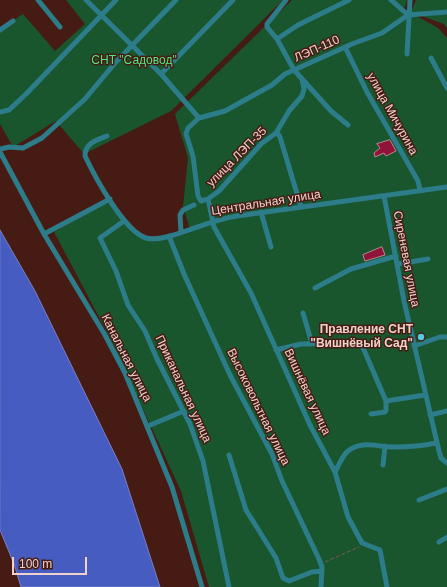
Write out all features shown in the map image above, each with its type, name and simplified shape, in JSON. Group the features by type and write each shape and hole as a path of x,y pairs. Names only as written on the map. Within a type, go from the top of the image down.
{"street":[{"path":"38,0 60,27"},
{"path":"86,0 161,74 199,118"},
{"path":"0,112 9,110 28,94 116,0"},
{"path":"0,151 9,147 23,148 40,140 85,99 115,63 176,0"},
{"path":"161,74 233,0"},
{"path":"286,0 266,25 277,39 294,70 331,111 348,125"},
{"path":"277,39 298,25 348,0"},
{"path":"391,0 408,15 447,12"},
{"path":"407,54 410,0"},
{"name":"ЛЭП-110","path":"199,118 220,114 242,103 294,70 344,47 382,33 408,15"},
{"path":"0,30 13,22"},
{"name":"улица Мичурина","path":"344,47 367,92 418,181 420,190"},
{"path":"431,58 447,88"},
{"name":"улица ЛЭП-35","path":"199,118 188,128 186,134 193,156 200,200 208,199 221,188 261,144 276,132 289,111 302,96 304,90 302,79"},
{"path":"276,132 280,137 301,207"},
{"name":"Центральная улица","path":"107,136 90,143 86,148 85,156 124,221 134,231 146,238 169,236 213,220 261,212 447,187"},
{"name":"Канальная улица","path":"0,151 44,234 115,355 148,426 172,487 202,587"},
{"name":"Сиреневая улица","path":"384,196 414,346 436,443 440,455 447,463"},
{"path":"44,234 110,199"},
{"name":"Вишнёвая улица","path":"208,199 216,231 251,293 310,424 335,472 348,517 363,544"},
{"path":"181,232 180,215 183,210 194,205"},
{"path":"261,212 272,247"},
{"name":"Приканальная улица","path":"124,221 100,238 116,271 128,305 145,331 157,359 184,411 203,461 229,587"},
{"name":"Высоковольтная улица","path":"169,236 184,274 230,375 272,454 282,481 321,563 321,587"},
{"path":"315,288 351,269 396,256"},
{"path":"398,264 428,259"},
{"path":"303,313 312,344"},
{"path":"414,346 440,337 447,337"},
{"path":"276,350 297,344 360,343 386,402 385,412 371,414"},
{"path":"386,402 425,395"},
{"path":"148,426 184,411"},
{"path":"430,415 447,411"},
{"path":"335,472 346,452 353,447 365,444 414,446 436,443"},
{"path":"383,465 385,446"},
{"path":"229,455 246,510 276,558 285,580 289,581 312,572 322,571"},
{"path":"419,500 447,489"},
{"path":"439,542 447,537"},
{"path":"363,544 380,550 387,587"}],"path":[{"path":"321,563 363,544"}],"green space":[{"name":"СНТ \"Садовод\"","path":"66,0 283,0 171,111 84,154 56,121 13,147 0,124 0,29 23,14 55,51 85,24"},
{"path":"292,0 407,0 404,9 438,28 447,38 447,587 209,587 181,491 109,336 54,232 99,206 113,202 130,225 144,238 163,240 191,232 183,207 188,158 175,114"},
{"path":"416,0 447,0 447,28 444,24 411,12"}],"water":[{"path":"0,230 35,291 122,469 160,587 21,587 14,564 0,530"}],"building":[{"path":"390,140 396,151 386,156 384,153 375,157 374,153 380,148 377,144"},
{"path":"382,247 385,255 365,261 363,255"}],"place":[{"name":"Правление СНТ \"Вишнёвый Сад\"","path":"421,337"}]}
